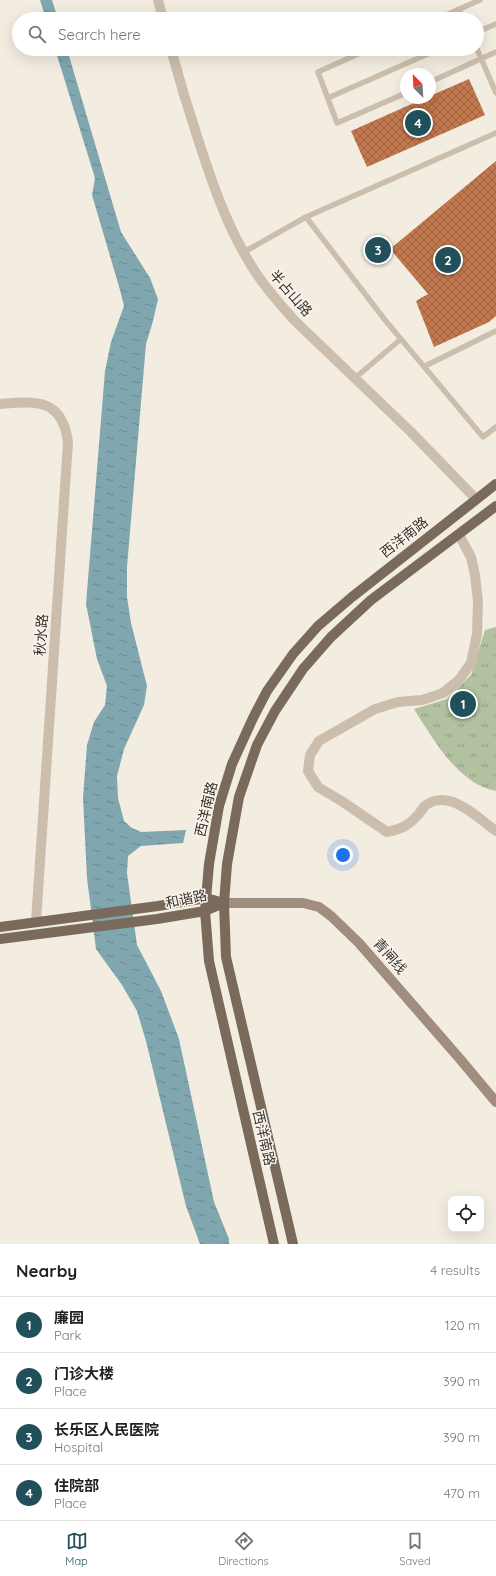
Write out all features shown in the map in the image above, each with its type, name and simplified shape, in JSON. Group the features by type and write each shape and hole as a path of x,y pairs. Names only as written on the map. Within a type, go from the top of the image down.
{"main road":[{"name":"西洋南路","path":"274,1244 209,961 205,911 209,864 213,835 226,781 232,764 267,691 280,670 318,626 352,597 496,484"},
{"name":"西洋南路","path":"293,1244 226,957 224,903 227,864 239,797 257,744 275,711 303,669 331,637 371,600 496,506"},
{"name":"和谐路","path":"0,927 88,916 206,898 224,903"},
{"name":"和谐路","path":"0,939 157,919 205,911 224,903"},
{"name":"青闸线","path":"224,903 303,903 319,907 331,916 359,943 496,1102"}],"street":[{"path":"158,0 161,12"},
{"name":"半占山路","path":"173,56 208,170 226,218 256,273 277,301 294,320 355,378 476,499"},
{"name":"秋水路","path":"0,404 35,403 45,405 53,409 61,416 68,442 36,922"},
{"path":"459,535 471,557 478,602 477,634 472,663 459,680 443,693 422,700 398,702 375,709 318,741 310,755 308,771 318,787 387,832 403,829 426,805 438,800 457,802 496,830"}],"lane":[{"path":"452,12 480,0"},
{"path":"484,29 496,24"},
{"path":"436,79 496,52"},
{"path":"353,56 318,72 337,123 400,95"},
{"path":"328,98 424,56"},
{"path":"480,56 496,93"},
{"path":"244,252 306,217 496,133"},
{"path":"306,217 401,339 483,438 496,427"},
{"path":"424,366 496,331"},
{"path":"355,378 401,339"}],"green space":[{"path":"496,627 496,791 482,787 458,770 438,746 414,709 447,699 471,675 485,630"}],"water":[{"path":"40,0 52,0 56,12 44,12"},
{"path":"57,56 69,56 121,232 150,278 158,299 146,344 127,567 127,597 131,623 147,686 144,705 124,749 117,776 118,798 124,821 132,828 141,832 186,830 183,843 141,846 128,856 127,873 137,945 161,991 179,1039 214,1202 229,1239 229,1244 200,1244 186,1206 146,1041 137,1011 122,985 96,949 87,878 83,798 87,745 94,722 105,705 107,686 97,659 86,604 105,371 111,342 124,306 92,195 95,178"}],"building":[{"path":"469,79 485,115 367,167 351,131 412,104 436,104 436,93"},
{"path":"496,161 496,316 489,322 434,347 416,301 428,294 390,249"}],"place":[{"name":"住院部","path":"418,123"},
{"name":"长乐区人民医院","path":"378,250"},
{"name":"门诊大楼","path":"448,260"},
{"name":"廉园","path":"463,704"}]}
